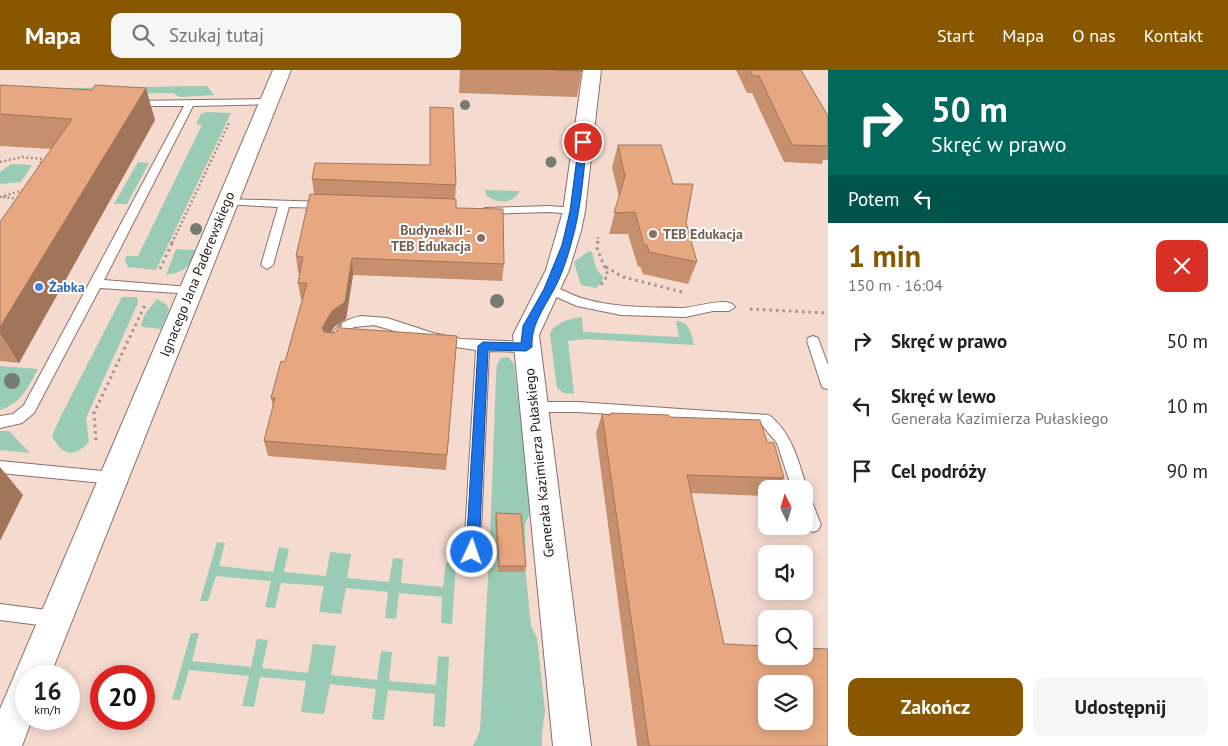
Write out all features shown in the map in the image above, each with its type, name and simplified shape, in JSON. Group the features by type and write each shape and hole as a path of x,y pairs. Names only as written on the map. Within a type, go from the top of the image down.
{"street":[{"name":"Ignacego Jana Paderewskiego","path":"36,665 189,291 282,70"},
{"name":"Generała Kazimierza Pułaskiego","path":"572,746 526,335 528,326 549,289 566,245 574,211 592,70"},
{"path":"3,746 15,717"}],"lane":[{"path":"120,103 268,102"},
{"path":"0,422 17,419 29,409 190,103"},
{"path":"226,202 341,206"},
{"path":"267,265 284,204"},
{"path":"475,211 549,209 574,211"},
{"path":"96,284 189,291"},
{"path":"549,289 580,303 621,311 685,313 713,307 729,307"},
{"path":"332,344 339,330 347,324 370,320 383,321 426,336 460,344 526,347"},
{"path":"813,341 828,384"},
{"path":"472,552 483,346"},
{"path":"533,408 578,407 764,419 771,423 781,437 797,480"},
{"path":"0,467 113,478"},
{"path":"0,612 55,619"}],"path":[{"path":"0,162 22,157 42,159 37,173"},
{"path":"0,197 32,188"},
{"path":"0,197 26,200"},
{"path":"605,266 623,277 672,287 686,294"},
{"path":"729,307 828,313"}],"green space":[{"path":"207,86 214,95 180,97 173,93 0,95 0,89"},
{"path":"206,112 231,113 156,270 128,267 125,261 126,256 138,256 202,125 196,124 201,114"},
{"path":"138,162 149,163 127,204 114,204"},
{"path":"11,164 32,165 21,182 0,184 0,172"},
{"path":"485,190 519,191 512,200 504,201 495,200 487,196"},
{"path":"176,249 195,250 196,252 191,262 185,268 177,273 166,275"},
{"path":"589,251 592,252 596,268 603,277 602,282 596,288 581,285 574,262"},
{"path":"122,297 137,297 138,303 86,418 89,442 78,451 64,451 52,436"},
{"path":"157,299 166,304 169,309 161,329 143,327 141,325 145,314"},
{"path":"582,317 583,332 679,337 676,321 681,322 689,329 694,345 586,339 568,341 574,394 564,393 557,388 550,334 559,324"},
{"path":"508,357 514,364 530,495 529,516 525,524 526,576 531,626 537,638 545,711 542,746 473,746 480,731 497,364 501,358"},
{"path":"0,366 38,369 19,399 0,410"},
{"path":"0,431 9,431 30,453 0,450"},
{"path":"217,542 225,543 219,566 273,572 279,547 289,549 284,572 326,576 330,552 351,554 347,578 389,582 393,558 403,559 401,583 443,587 446,562 456,563 452,624 441,623 442,597 399,593 396,619 385,618 388,592 346,588 341,614 319,612 324,586 281,583 275,608 265,607 271,581 216,576 208,601 200,601"},
{"path":"191,633 199,633 192,661 251,667 257,639 268,640 262,668 308,673 313,644 336,646 331,675 377,680 381,651 392,652 389,681 436,685 438,656 449,657 445,727 433,726 435,694 388,690 384,720 372,719 376,689 330,684 324,714 301,712 306,681 260,677 254,707 242,706 249,676 189,670 180,700 172,699"}],"building":[{"path":"750,70 801,70 828,116 828,146 792,145 759,76 753,76"},
{"path":"0,85 92,90 95,85 146,88 0,327 0,222 72,119 0,114"},
{"path":"430,107 453,108 456,185 312,179 315,163 430,165"},
{"name":"TEB Edukacja","path":"618,145 661,145 673,184 693,184 686,223 697,262 649,252 647,245 644,245 635,212 614,213 625,176"},
{"path":"310,194 456,199 456,208 503,209 504,264 352,258 345,302 332,311 322,328 324,332 335,333 341,323 341,328 457,336 447,455 264,441 275,398 271,398 281,361 285,362 307,283 298,283 303,257 296,256"},
{"path":"602,414 669,415 669,417 760,420 767,442 774,443 784,478 687,475 724,644 758,646 758,665 813,665 813,648 828,649 828,746 649,746"},
{"path":"496,513 521,514 526,566 499,566"}],"place":[{"name":"TEB Edukacja","path":"653,234"},
{"name":"Budynek II - TEB Edukacja","path":"481,238"},
{"name":"Żabka","path":"39,287"}],"route":[{"path":"472,552 483,346 526,347 528,326 549,289 562,258 570,231 583,142"}]}
